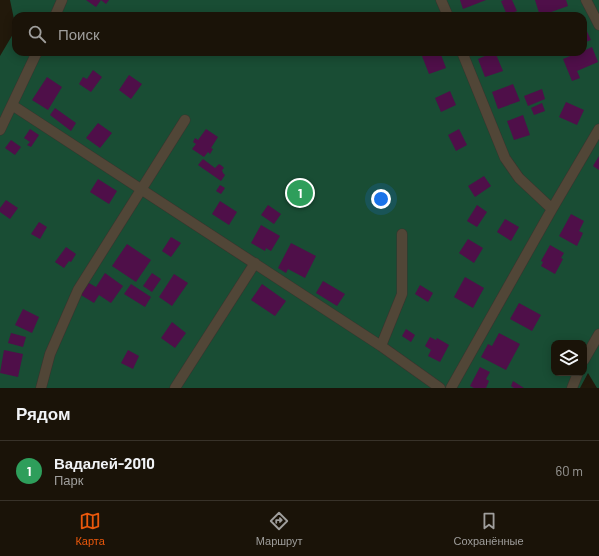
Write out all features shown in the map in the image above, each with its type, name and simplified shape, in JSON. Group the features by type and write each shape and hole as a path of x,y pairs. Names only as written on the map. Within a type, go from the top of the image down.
{"street":[{"path":"57,12 62,0"},
{"path":"441,0 446,12"},
{"path":"586,0 599,24"},
{"path":"0,130 35,56"},
{"path":"464,56 505,158 519,178 552,209"},
{"path":"12,104 381,346 440,388"},
{"path":"42,388 50,354 78,290 185,120"},
{"path":"451,388 599,129"},
{"path":"381,346 402,294 402,234"},
{"path":"175,388 255,263"},
{"path":"587,355 599,334"},
{"path":"572,388 577,376"}],"green space":[{"path":"10,0 599,0 599,388 597,388 588,373 587,375 587,340 551,340 551,376 586,376 580,388 0,388 0,56 12,36 12,56 587,56 587,12 12,12"}],"building":[{"path":"86,0 101,0 96,7"},
{"path":"101,0 109,0 106,4"},
{"path":"460,0 486,0 463,9"},
{"path":"512,0 517,11 506,12 501,1"},
{"path":"535,0 566,0 568,6 551,12 539,12"},
{"path":"587,32 591,40 587,42"},
{"path":"592,47 598,62 577,71 580,78 572,81 563,59 570,56 587,56 587,49"},
{"path":"422,56 442,56 446,68 429,74"},
{"path":"485,56 497,56 503,71 485,77 478,59"},
{"path":"93,70 102,77 91,92 79,84 83,77 87,79"},
{"path":"129,75 142,84 131,99 119,90"},
{"path":"47,77 62,87 48,110 32,100"},
{"path":"513,84 520,101 498,109 492,92"},
{"path":"542,89 545,99 528,106 524,96"},
{"path":"450,91 456,105 441,112 435,98"},
{"path":"566,102 584,110 577,125 559,117"},
{"path":"542,103 545,111 534,115 531,108"},
{"path":"55,108 76,123 71,131 50,115"},
{"path":"523,115 530,135 514,140 507,121"},
{"path":"98,123 112,133 100,148 86,138"},
{"path":"30,129 39,135 31,147 27,145 30,142 24,138"},
{"path":"206,129 218,137 211,148 213,149 210,154 208,152 204,157 192,149 196,144 193,142 195,138 198,140"},
{"path":"459,129 467,145 456,151 448,135"},
{"path":"11,140 21,147 15,155 5,148"},
{"path":"599,156 599,170 593,166"},
{"path":"203,159 215,168 219,164 224,168 222,170 225,175 221,181 198,165"},
{"path":"484,176 491,186 475,197 468,186"},
{"path":"98,179 117,191 109,204 90,192"},
{"path":"220,185 225,188 221,194 216,191"},
{"path":"6,200 18,208 10,219 0,212 0,208"},
{"path":"220,201 237,212 229,225 212,214"},
{"path":"268,205 281,214 274,224 261,215"},
{"path":"477,205 487,212 477,227 467,221"},
{"path":"571,214 584,221 579,231 583,233 577,246 559,236"},
{"path":"505,219 519,227 511,241 497,232"},
{"path":"39,222 47,227 40,239 31,234"},
{"path":"261,225 280,236 271,251 266,248 265,251 251,243"},
{"path":"171,237 181,243 171,257 162,251"},
{"path":"468,239 483,248 474,263 459,253"},
{"path":"291,243 316,256 305,278 288,269 286,273 278,268"},
{"path":"127,244 151,260 136,282 112,266"},
{"path":"550,245 564,253 561,258 563,259 555,274 541,266 543,262 541,261"},
{"path":"66,247 76,254 71,262 69,261 64,268 55,262"},
{"path":"105,273 123,286 111,303 99,295 94,303 81,295 89,283 96,287"},
{"path":"152,273 161,279 152,292 143,286"},
{"path":"174,274 188,283 172,306 159,297"},
{"path":"465,277 484,288 473,308 454,297"},
{"path":"323,281 345,294 337,306 316,293"},
{"path":"131,284 151,297 145,307 124,294"},
{"path":"262,284 286,301 275,316 251,300"},
{"path":"420,285 433,293 428,302 415,294"},
{"path":"519,303 541,315 532,331 510,319"},
{"path":"23,309 39,317 32,333 15,325"},
{"path":"172,322 186,333 175,348 161,338"},
{"path":"406,329 415,335 411,342 402,336"},
{"path":"11,333 26,337 23,347 8,343"},
{"path":"499,333 520,344 506,370 481,357 488,344 492,346"},
{"path":"430,337 436,340 437,338 449,345 440,362 428,356 431,350 425,346"},
{"path":"4,350 23,354 18,377 0,373"},
{"path":"128,350 139,356 133,369 121,363"},
{"path":"480,367 490,372 486,379 489,381 486,388 474,388 470,386"},
{"path":"513,381 524,388 514,388 511,386"}],"place":[{"name":"Вадалей-2010","path":"300,193"}]}
